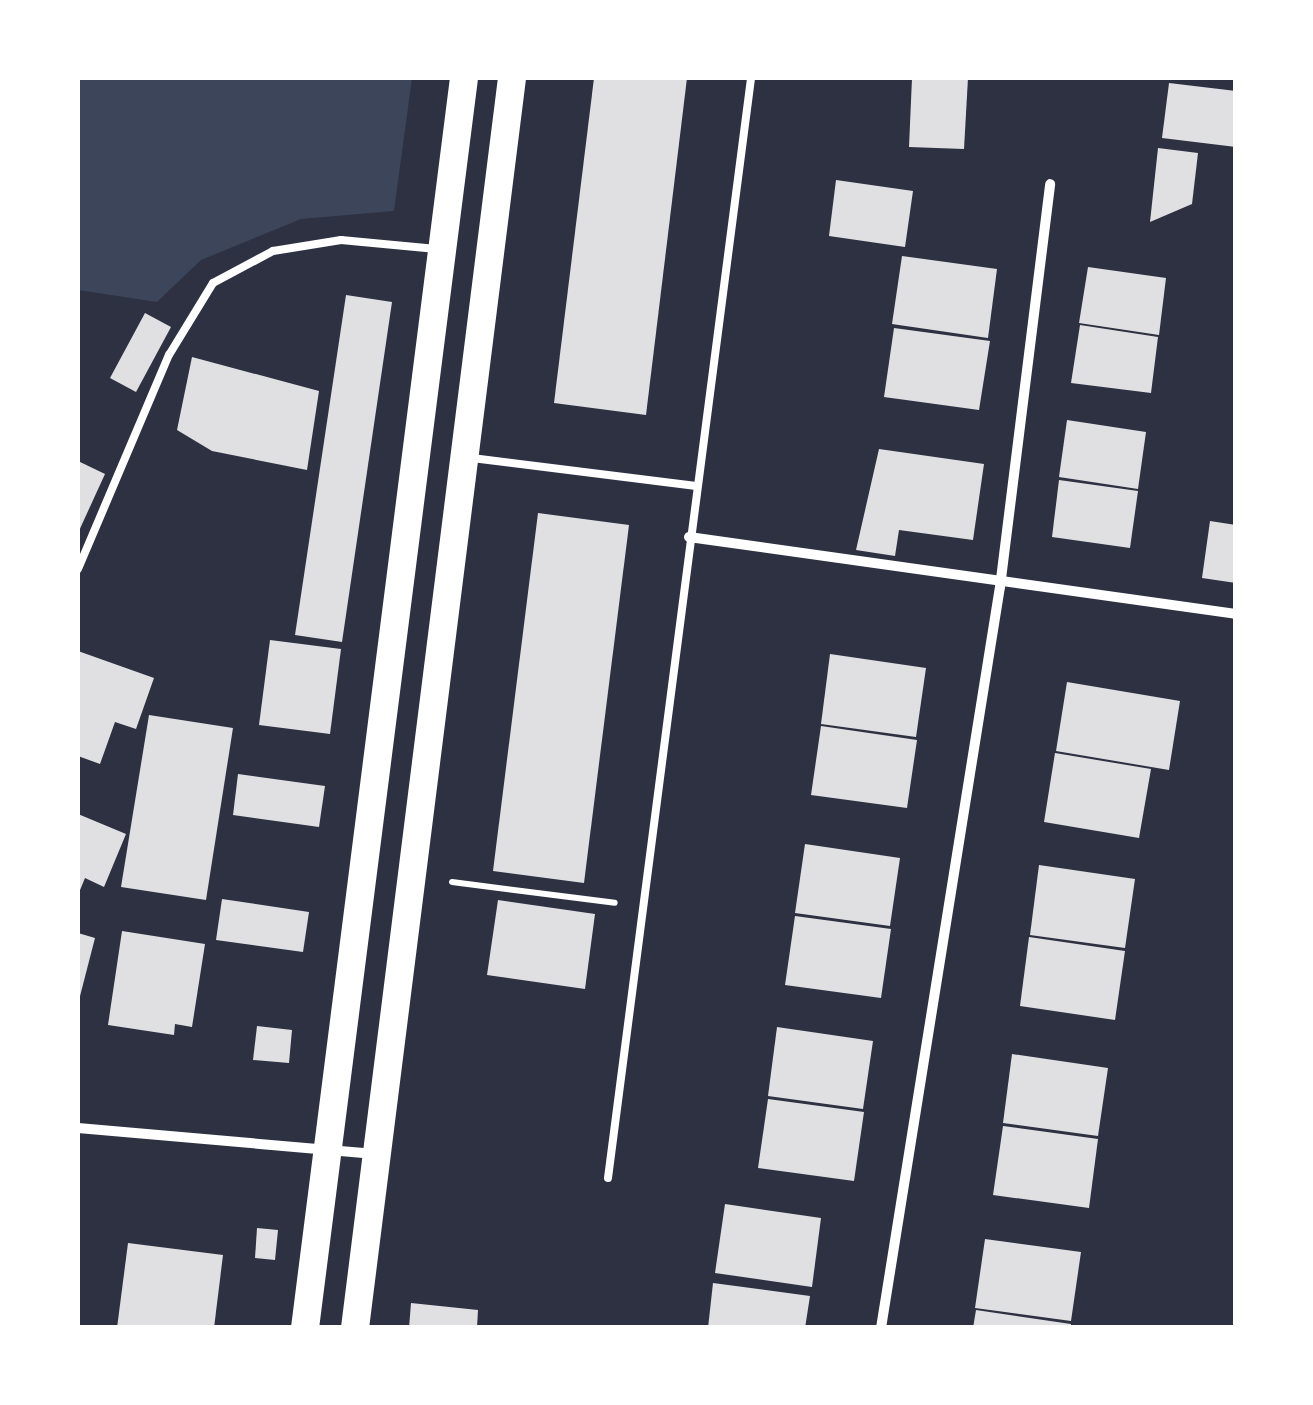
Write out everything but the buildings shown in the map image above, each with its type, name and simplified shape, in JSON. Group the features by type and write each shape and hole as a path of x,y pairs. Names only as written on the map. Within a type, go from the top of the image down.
{"highway":[{"path":"304,1328 464,78"},
{"path":"355,1328 512,78"}],"street":[{"path":"881,1328 1000,587 1050,184"},
{"path":"689,537 1000,587 1236,614"},
{"path":"78,1128 377,1154"}],"lane":[{"path":"608,1178 639,906 752,78"},
{"path":"78,569 169,354 213,283 273,251 341,240 442,250"},
{"path":"465,457 696,486"}],"path":[{"path":"452,882 639,906"}],"shaded area":[{"path":"78,78 412,78 394,211 301,219 201,260 157,302 78,290"}]}
